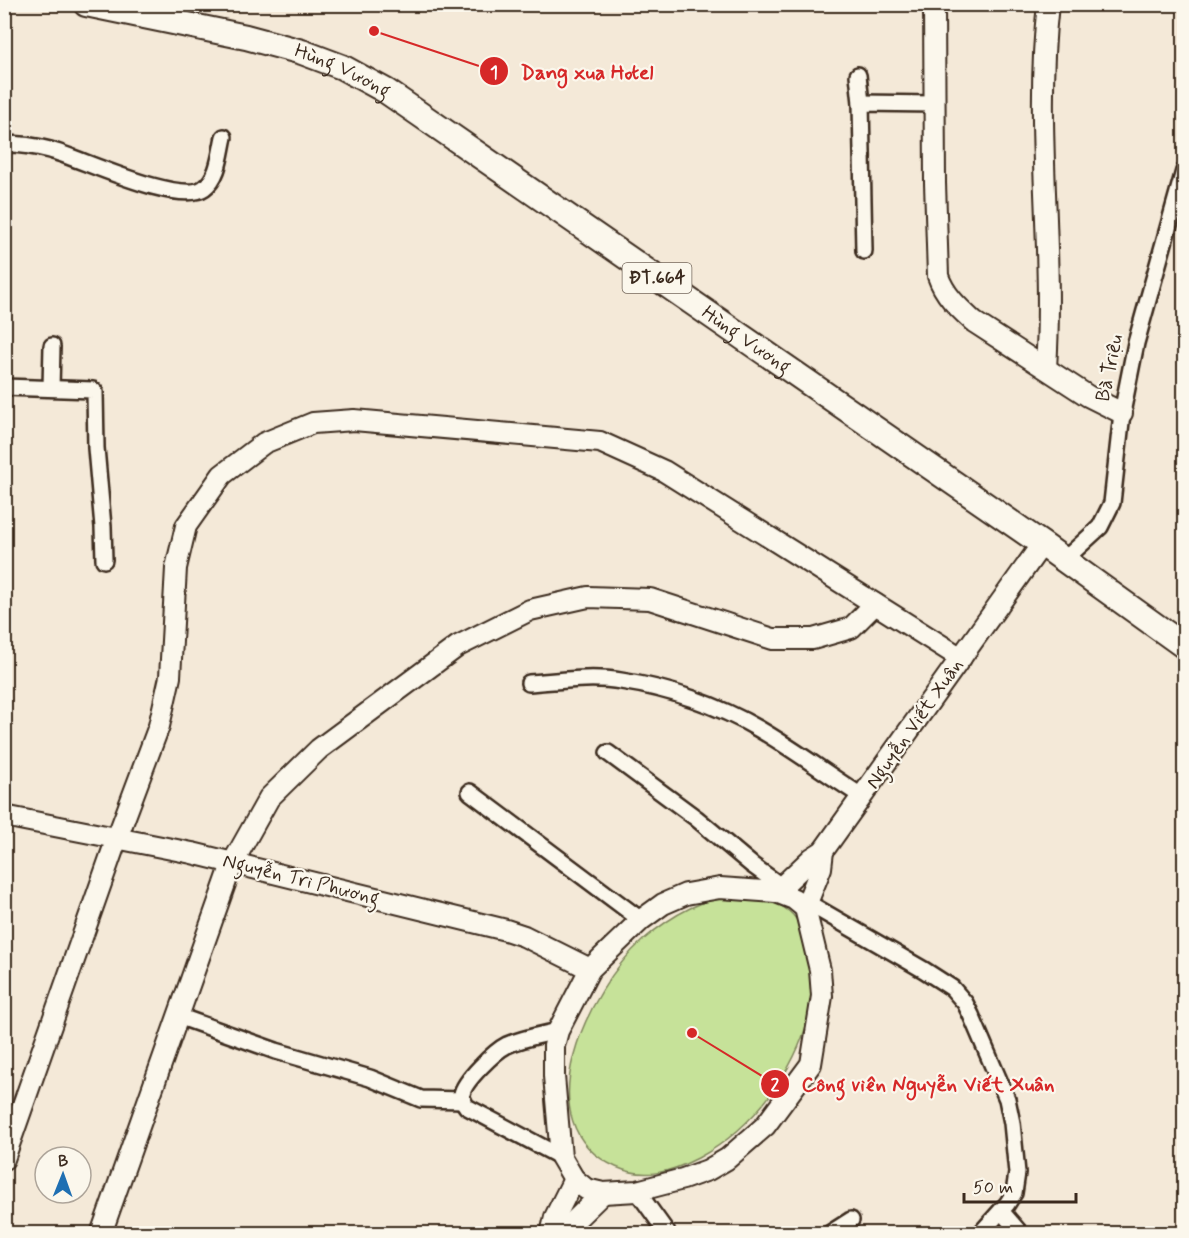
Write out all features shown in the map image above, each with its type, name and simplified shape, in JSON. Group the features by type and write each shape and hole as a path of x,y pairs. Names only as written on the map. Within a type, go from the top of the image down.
{"main road":[{"name":"Hùng Vương","path":"86,4 155,11 272,43 313,55 342,67 386,91 1042,544 1185,646"}],"street":[{"path":"934,4 937,265 941,286 958,308 974,322 1088,396 1122,413"},
{"path":"1046,368 1049,314 1044,96 1048,4"},
{"path":"858,75 861,103 864,251"},
{"path":"861,103 934,104"},
{"path":"4,144 26,144 52,150 122,176 174,191 190,192 202,189 214,178 224,137"},
{"name":"Bà Triệu","path":"1064,560 1100,527 1112,503 1122,413 1137,343 1185,171"},
{"path":"51,388 52,346"},
{"path":"4,387 93,390 95,392 96,448 102,506 104,560"},
{"path":"4,1160 117,838 159,726 170,677 176,568 186,526 222,475 264,443 313,423 354,420 600,442 664,471 961,658"},
{"name":"Nguyễn Viết Xuân","path":"778,889 823,851 1042,544"},
{"path":"101,1233 232,864 269,798 319,749 458,646 530,610 588,597 650,599 773,639 813,639 851,628 875,604"},
{"path":"529,683 604,680 665,690 722,711 758,729 863,797"},
{"path":"608,753 696,818 778,889 924,970 952,988 965,1003 1000,1078 1007,1099 1016,1154 1016,1185 1011,1198 980,1233"},
{"path":"470,792 641,920"},
{"name":"Nguyễn Tri Phương","path":"4,816 192,853 506,930 524,936 590,969"},
{"path":"778,889 720,888 686,894 663,904 641,920 590,969 558,1031 554,1046 554,1076 561,1157 574,1179 586,1189 603,1193 637,1191 683,1179 708,1170 728,1159 765,1126 811,1064 822,996 820,970 806,905 820,868 823,851"},
{"path":"178,1016 276,1051 370,1078 421,1099 463,1100"},
{"path":"558,1031 503,1047 470,1079 462,1094 467,1107 561,1157"},
{"path":"551,1233 555,1218 574,1179"},
{"path":"637,1191 668,1233"},
{"path":"557,1233 603,1193"},
{"path":"1001,1210 1021,1233"},
{"path":"829,1233 852,1220"}],"green space":[{"path":"744,893 782,906 793,915 803,932 813,983 810,1010 803,1036 792,1061 760,1107 741,1127 698,1158 658,1173 637,1173 616,1167 588,1147 573,1121 569,1089 574,1056 586,1022 603,990 622,962 654,931 690,908 716,898"}],"place":[{"name":"Dang xua Hotel","path":"374,31"},
{"name":"Công viên Nguyễn Viết Xuân","path":"692,1033"}]}
